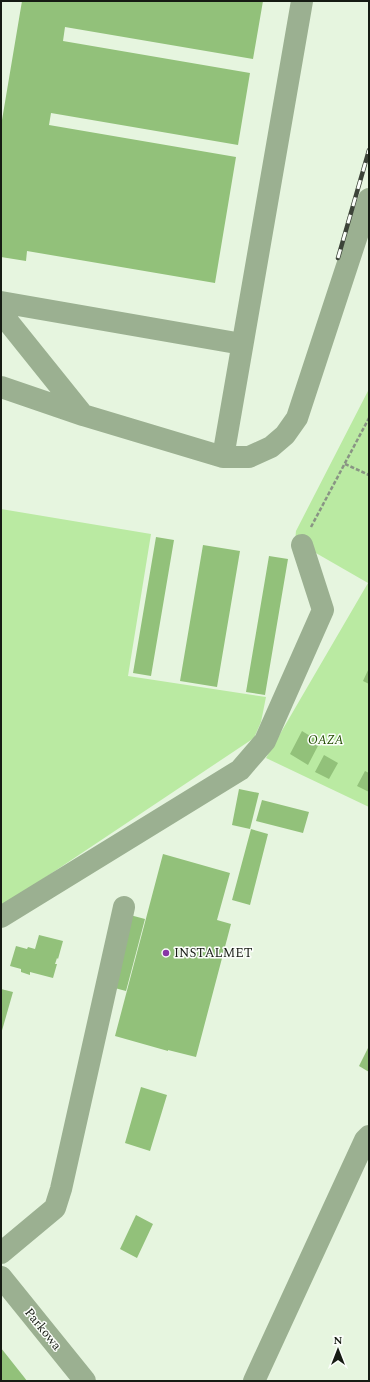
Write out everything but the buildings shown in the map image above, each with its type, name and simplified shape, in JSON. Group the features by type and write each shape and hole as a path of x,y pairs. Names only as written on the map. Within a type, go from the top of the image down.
{"street":[{"path":"223,457 302,1"},
{"path":"1,387 83,415 223,457 249,456 271,447 285,435 297,418 369,199"},
{"path":"1,302 242,344"},
{"path":"1,313 83,415"},
{"path":"1,917 240,770 265,741 323,610 302,545"},
{"path":"1,1252 55,1208 61,1189 124,907"},
{"path":"254,1381 365,1140 369,1136"},
{"name":"Parkowa","path":"1,1277 85,1381"}],"path":[{"path":"302,545 369,418"},
{"path":"345,464 369,475"}],"green space":[{"name":"OAZA","path":"369,389 369,807 266,758 368,583 295,541 296,531"},
{"path":"1,509 151,534 128,676 266,697 261,722 254,738 1,907"}],"railway":[{"path":"338,258 369,150"}],"place":[{"name":"INSTALMET","path":"166,953"}]}
